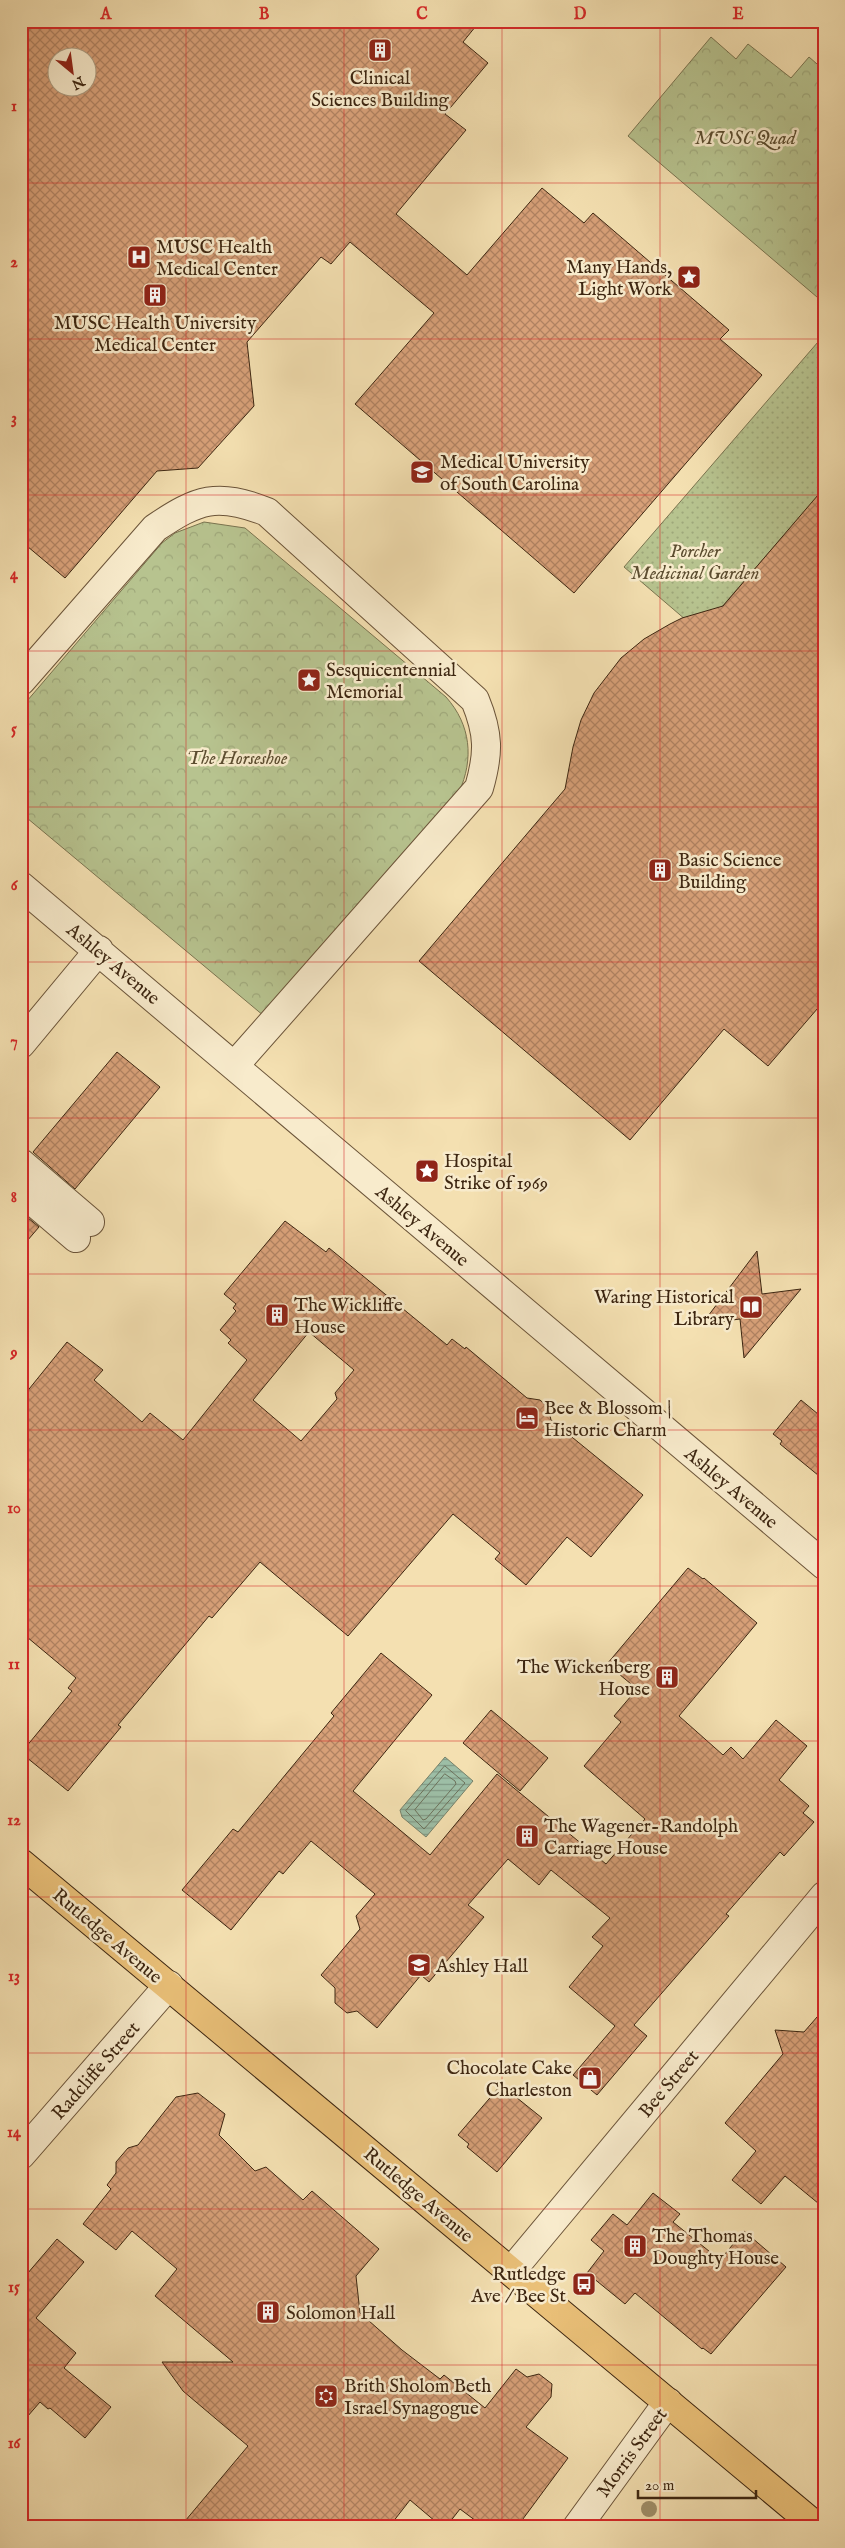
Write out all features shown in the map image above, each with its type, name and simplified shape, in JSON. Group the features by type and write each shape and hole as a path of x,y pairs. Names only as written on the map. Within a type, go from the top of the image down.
{"main road":[{"name":"Rutledge Avenue","path":"21,1863 512,2270 817,2527"}],"street":[{"path":"21,681 155,528 183,510 205,501 240,501 267,512 475,700 484,722 488,743 485,766 479,788 235,1065"},
{"name":"Ashley Avenue","path":"21,886 824,1565"},
{"path":"21,1044 99,950"},
{"path":"21,1163 83,1230 21,1191"},
{"name":"Bee Street","path":"512,2270 824,1896"},
{"name":"Radcliffe Street","path":"21,2155 168,1985"},
{"name":"Morris Street","path":"576,2527 668,2402"}],"green space":[{"name":"MUSC Quad","path":"711,37 736,59 748,44 791,78 809,57 824,70 824,303 628,136"},
{"name":"Porcher Medicinal Garden","path":"824,335 824,489 700,632 624,567"},
{"name":"The Horseshoe","path":"204,522 245,528 446,697 461,719 468,743 467,767 459,792 270,1021 21,813 21,708 162,543 175,533"}],"water":[{"path":"445,1757 473,1781 426,1837 402,1817 400,1810"}],"building":[{"name":"MUSC Health University Medical Center","path":"21,21 480,21 463,42 488,63 445,114 466,130 396,214 467,275 542,188 584,223 593,213 729,330 720,339 762,375 574,593 355,404 434,313 350,242 331,264 321,257 247,342 254,406 198,468 157,471 65,578 21,541"},
{"name":"Basic Science Building","path":"824,488 824,1001 768,1066 724,1029 630,1140 419,961 565,789 573,747 581,720 594,693 621,658 644,639 670,624 682,618 723,606"},
{"path":"117,1052 160,1087 75,1189 33,1152"},
{"path":"21,1212 39,1227 21,1248"},
{"path":"285,1221 326,1252 329,1248 447,1345 452,1339 465,1349 466,1347 527,1398 540,1400 548,1407 551,1420 643,1495 591,1557 567,1537 526,1585 495,1559 500,1553 453,1514 348,1636 260,1562 212,1618 209,1616 118,1725 121,1727 68,1791 21,1753 72,1691 68,1688 76,1678 21,1632 21,1399 67,1342 103,1370 94,1380 142,1422 150,1413 183,1440 247,1360 228,1343 231,1340 220,1330 236,1311 233,1308 236,1304 224,1294","holes":["309,1332 354,1370 335,1393 337,1399 301,1441 253,1400"]},
{"name":"Waring Historical Library","path":"757,1251 762,1294 801,1289 744,1358 740,1319 702,1324"},
{"path":"801,1400 824,1419 824,1480 780,1444 782,1441 773,1434"},
{"path":"688,1568 704,1578 757,1623 679,1716 723,1755 731,1747 743,1759 776,1720 807,1746 779,1780 809,1806 803,1813 814,1822 784,1856 780,1852 726,1914 729,1916 634,2025 647,2036 597,2095 573,2075 615,2026 569,1987 603,1946 592,1937 610,1918 551,1870 539,1885 508,1859 468,1905 484,1917 429,1982 421,1975 377,2028 357,2011 347,2013 335,2003 335,1988 321,1975 360,1929 356,1916 375,1894 311,1841 283,1874 279,1871 231,1930 182,1890 233,1829 238,1832 334,1716 331,1713 381,1653 432,1695 353,1791 430,1855 497,1774 606,1864 645,1819 584,1766 621,1722 614,1716 637,1689 607,1664"},
{"path":"491,1710 548,1758 520,1791 463,1743"},
{"path":"824,2009 824,2208 785,2176 761,2204 732,2180 756,2151 725,2123 783,2054 775,2030 804,2032"},
{"path":"501,2085 542,2118 497,2172 467,2147 469,2144 458,2135"},
{"path":"198,2093 225,2114 219,2135 255,2171 266,2167 303,2200 312,2191 379,2249 356,2276 360,2313 402,2350 440,2379 444,2375 485,2408 516,2369 527,2377 539,2374 552,2384 551,2397 526,2427 568,2458 517,2527 484,2527 460,2509 446,2527 442,2527 410,2500 389,2527 180,2527 248,2446 183,2391 162,2362 233,2362 155,2296 177,2269 132,2231 116,2250 83,2224 111,2189 107,2185 116,2173 116,2162 128,2148 138,2145 176,2097"},
{"path":"653,2193 680,2214 673,2222 720,2260 744,2231 786,2267 711,2354 702,2349 635,2293 625,2304 587,2273 604,2251 591,2240 613,2214 627,2225"},
{"path":"57,2239 84,2262 36,2318 76,2353 64,2368 111,2407 85,2438 50,2408 48,2409 40,2402 21,2424 21,2281"}],"place":[{"name":"Clinical Sciences Building","path":"380,50"},
{"name":"MUSC Health Medical Center","path":"139,257"},
{"name":"Many Hands, Light Work","path":"689,277"},
{"name":"MUSC Health University Medical Center","path":"155,295"},
{"name":"Medical University of South Carolina","path":"422,472"},
{"name":"Sesquicentennial Memorial","path":"309,680"},
{"name":"Basic Science Building","path":"660,870"},
{"name":"Hospital Strike of 1969","path":"427,1171"},
{"name":"Waring Historical Library","path":"751,1307"},
{"name":"The Wickliffe House","path":"277,1315"},
{"name":"Bee & Blossom | Historic Charm","path":"527,1418"},
{"name":"The Wickenberg House","path":"667,1677"},
{"name":"The Wagener-Randolph Carriage House","path":"527,1836"},
{"name":"Ashley Hall","path":"419,1965"},
{"name":"Chocolate Cake Charleston","path":"590,2078"},
{"name":"The Thomas Doughty House","path":"635,2246"},
{"name":"Rutledge Ave / Bee St","path":"584,2284"},
{"name":"Solomon Hall","path":"268,2312"},
{"name":"Brith Sholom Beth Israel Synagogue","path":"326,2396"}]}
